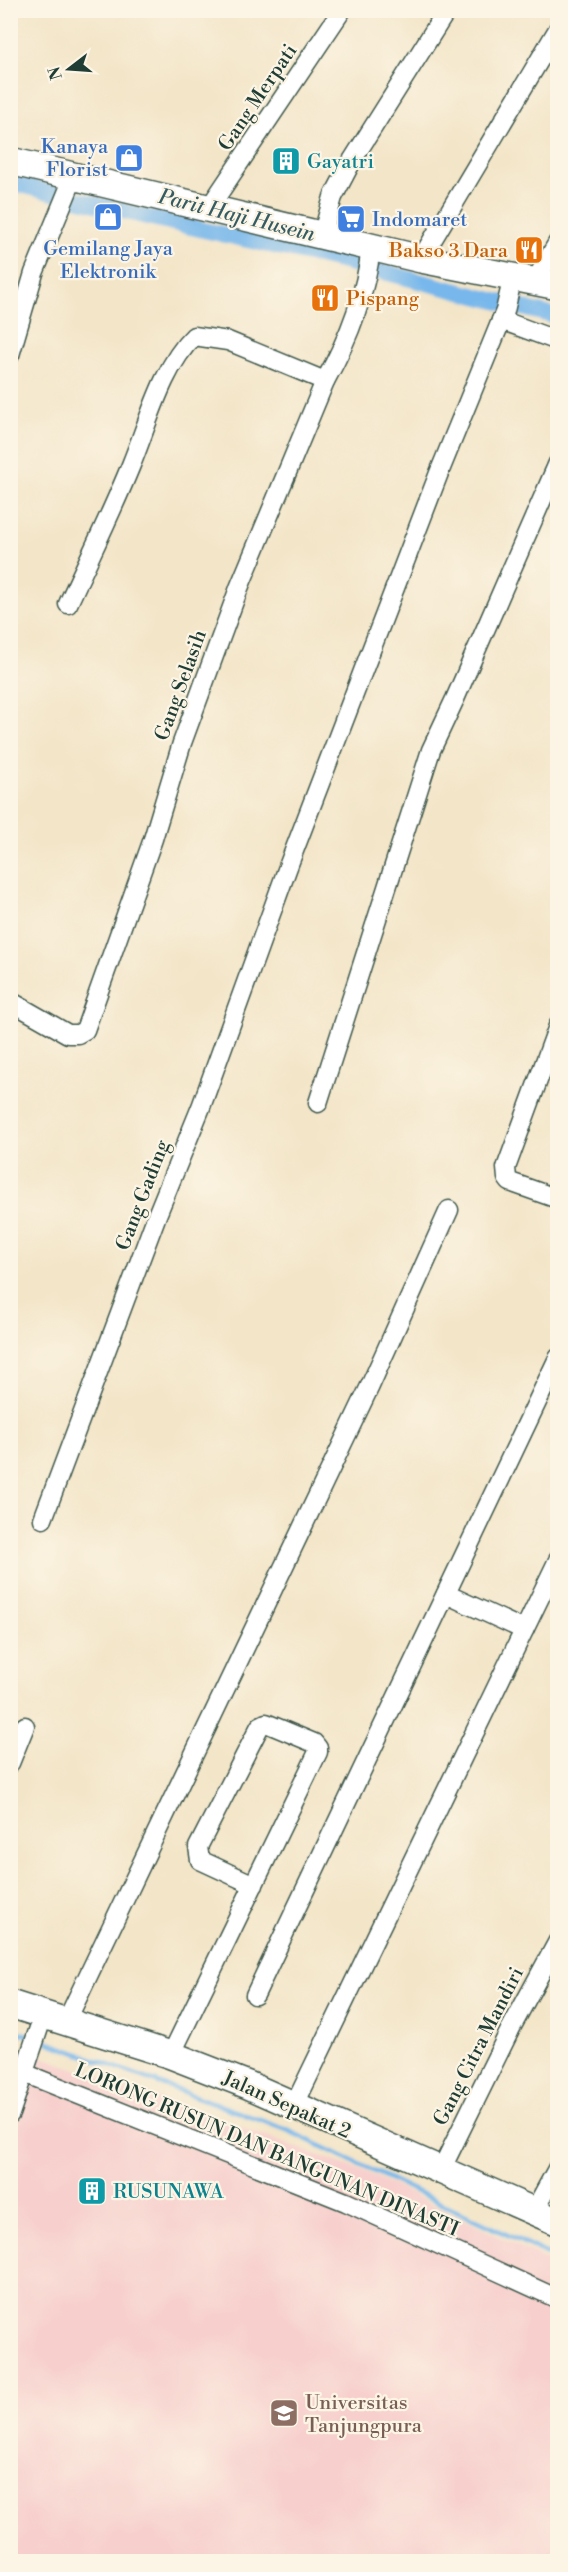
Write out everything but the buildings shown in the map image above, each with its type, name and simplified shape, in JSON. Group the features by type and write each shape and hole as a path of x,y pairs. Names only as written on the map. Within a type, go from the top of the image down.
{"street":[{"name":"Gang Merpati","path":"209,208 342,10"},
{"path":"322,236 333,197 352,159 447,10"},
{"path":"421,259 558,29"},
{"path":"10,161 322,236 370,254 421,259 529,283"},
{"path":"10,355 34,273 73,176"},
{"name":"Gang Gading","path":"43,1520 157,1215 201,1107 281,887 435,484 503,315 558,242"},
{"name":"Gang Selasih","path":"10,1001 69,1034 78,1034 85,1030 153,839 194,710 239,588 324,381 355,317 365,284 370,254"},
{"path":"503,315 558,340"},
{"path":"68,604 130,467 169,371 182,347 194,336 228,342 324,381"},
{"path":"318,1103 431,750 558,463"},
{"path":"558,1026 506,1168 510,1182 558,1199"},
{"path":"10,2114 24,2073 45,2026 370,1386 449,1210"},
{"path":"255,1995 558,1358"},
{"path":"294,2106 558,1560"},
{"path":"446,1594 524,1630"},
{"path":"171,2055 254,1885 318,1752 314,1743 266,1723 260,1726 198,1847 200,1860 254,1885"},
{"path":"10,1763 25,1726"},
{"name":"Gang Citra Mandiri","path":"440,2172 511,2028 558,1941"},
{"name":"Jalan Sepakat 2","path":"10,2004 45,2026 171,2055 248,2085 546,2217"},
{"name":"LORONG RUSUN DAN BANGUNAN DINASTI","path":"24,2073 346,2202 558,2298"},
{"path":"546,2217 558,2167"}],"shaded area":[{"name":"Universitas Tanjungpura","path":"40,2056 368,2173 557,2265 557,2561 11,2562 11,2145"}],"waterway":[{"name":"Parit Haji Husein","path":"10,182 143,216 353,264 558,317"},
{"path":"10,2030 31,2036"},
{"path":"39,2039 287,2130 558,2259"}],"place":[{"name":"Kanaya Florist","path":"129,158"},
{"name":"Gayatri","path":"286,161"},
{"name":"Gemilang Jaya Elektronik","path":"108,217"},
{"name":"Indomaret","path":"351,219"},
{"name":"Bakso 3 Dara","path":"529,250"},
{"name":"Pispang","path":"325,298"},
{"name":"RUSUNAWA","path":"92,2191"},
{"name":"Universitas Tanjungpura","path":"284,2413"}]}
